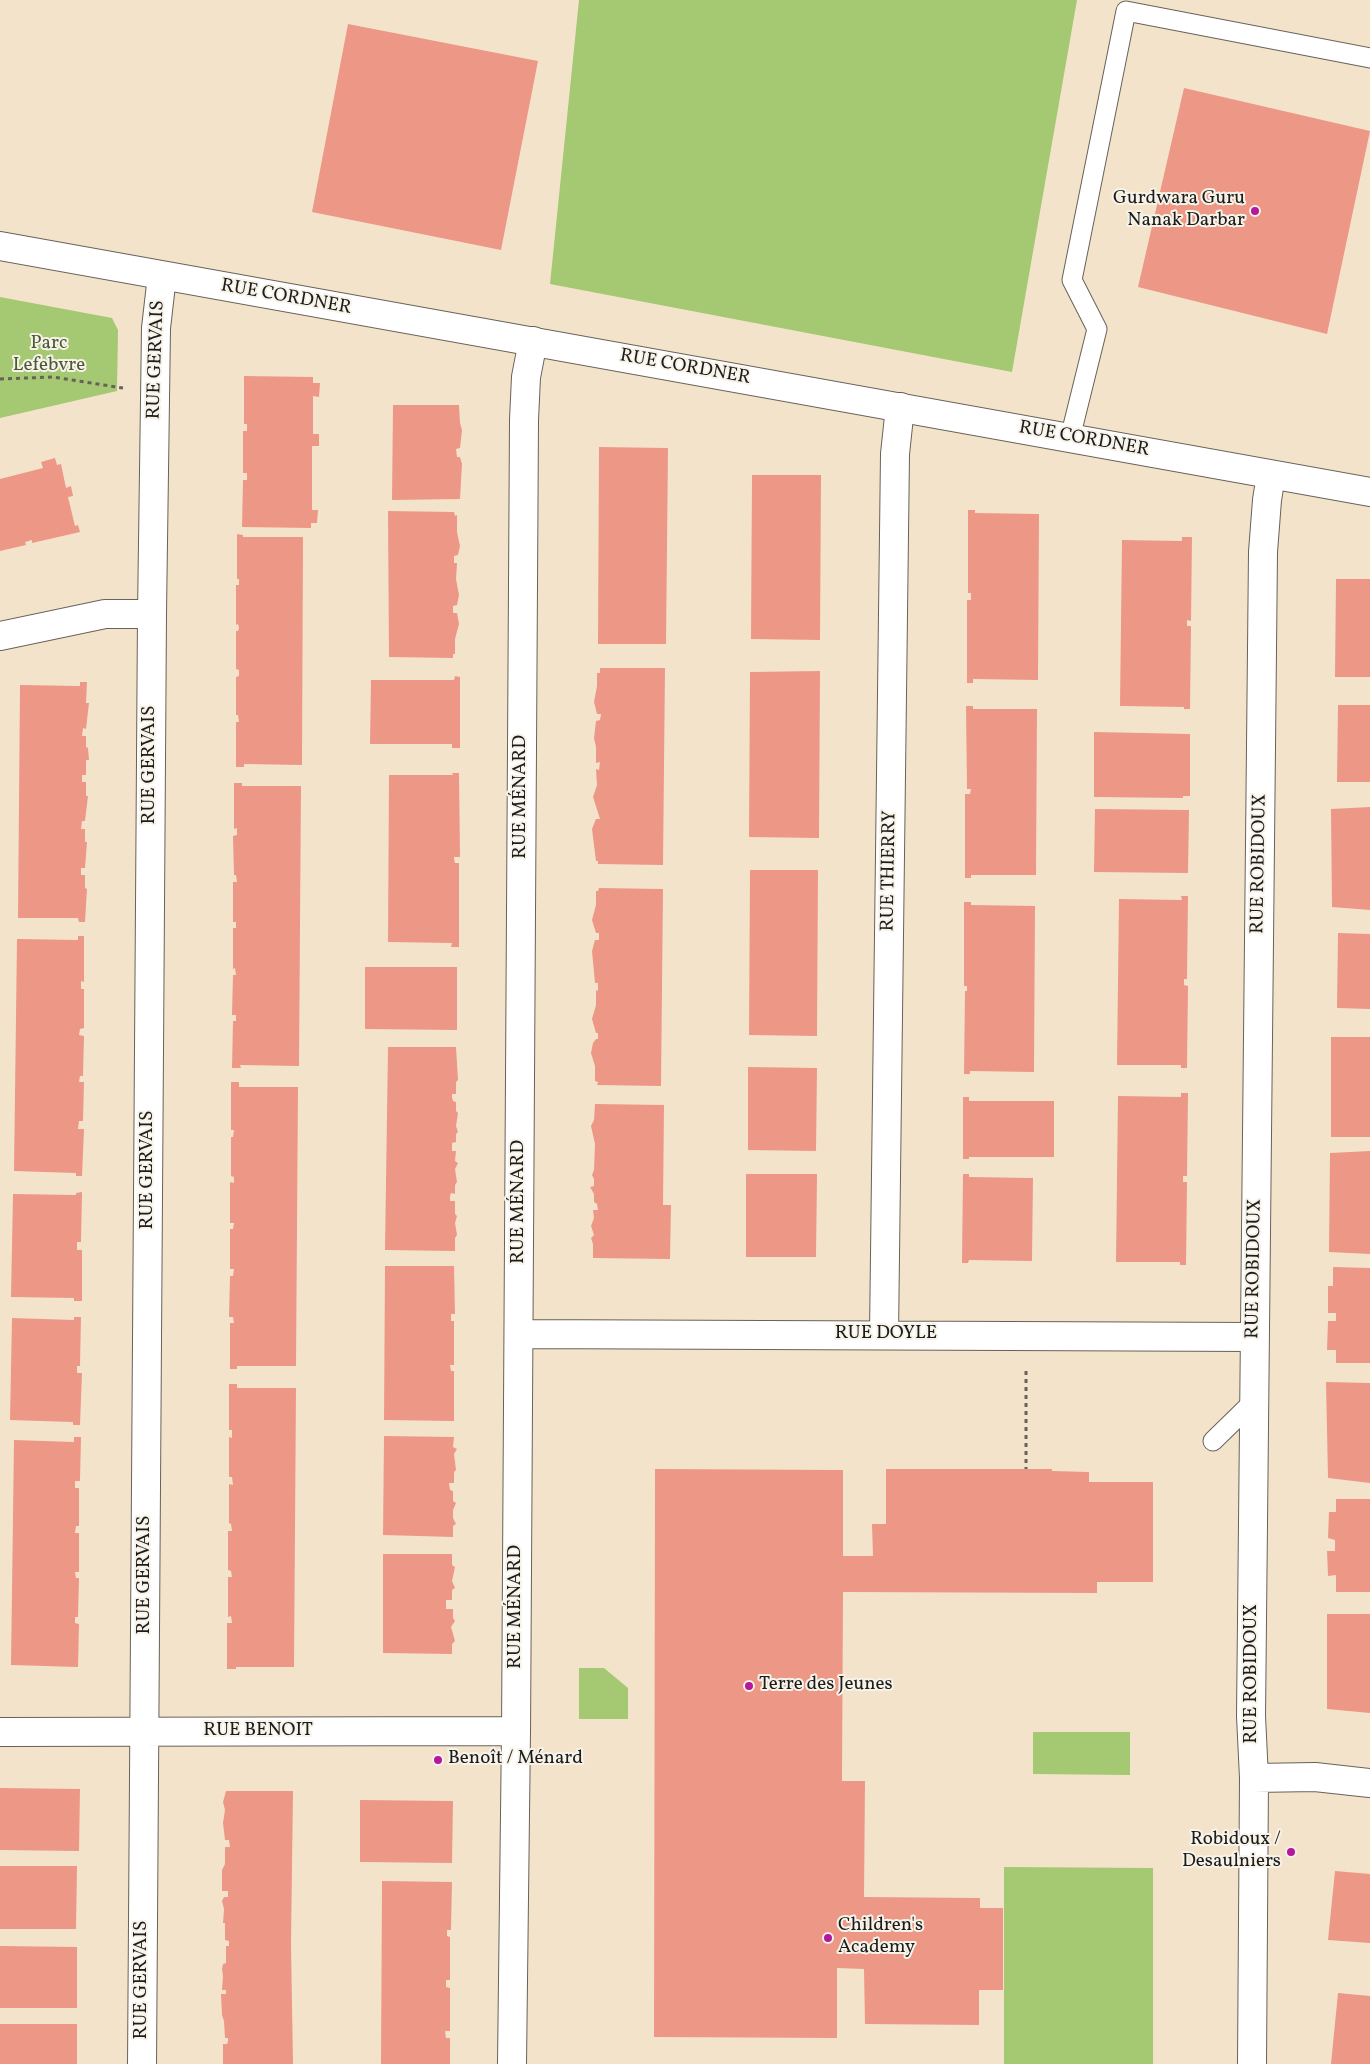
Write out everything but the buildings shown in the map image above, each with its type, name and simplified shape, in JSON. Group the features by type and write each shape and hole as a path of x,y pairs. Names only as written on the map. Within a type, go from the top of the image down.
{"street":[{"name":"RUE CORDNER","path":"0,246 533,340 1370,492"},
{"name":"RUE GERVAIS","path":"142,2064 152,614 156,328 162,276"},
{"name":"RUE MÉNARD","path":"512,2064 516,1731 524,420 528,367 533,340"},
{"name":"RUE THIERRY","path":"884,1335 895,454 900,407"},
{"name":"RUE ROBIDOUX","path":"1252,2064 1254,1778 1251,1716 1263,552 1271,475"},
{"path":"0,636 105,614 152,614"},
{"name":"RUE DOYLE","path":"518,1334 1254,1336"},
{"name":"RUE BENOIT","path":"0,1732 516,1731"},
{"path":"1254,1778 1314,1777 1370,1783"}],"lane":[{"path":"1070,438 1096,329 1072,280 1126,11 1370,58"},
{"path":"1213,1441 1254,1400"}],"path":[{"path":"0,379 52,378 122,388"},
{"path":"1026,1371 1026,1469"}],"green space":[{"path":"579,0 1077,0 1012,372 550,284"},
{"name":"Parc Lefebvre","path":"0,297 112,318 118,330 117,391 0,418"},
{"path":"579,1668 604,1668 628,1688 628,1719 579,1719"},
{"path":"1033,1732 1130,1732 1130,1775 1033,1774"},
{"path":"1004,1867 1153,1868 1153,2064 1004,2064"}],"place":[{"name":"Gurdwara Guru Nanak Darbar","path":"1255,211"},
{"name":"Terre des Jeunes","path":"749,1686"},
{"name":"Benoît / Ménard","path":"438,1760"},
{"name":"Robidoux / Desaulniers","path":"1291,1852"},
{"name":"Children's Academy","path":"828,1938"}]}
